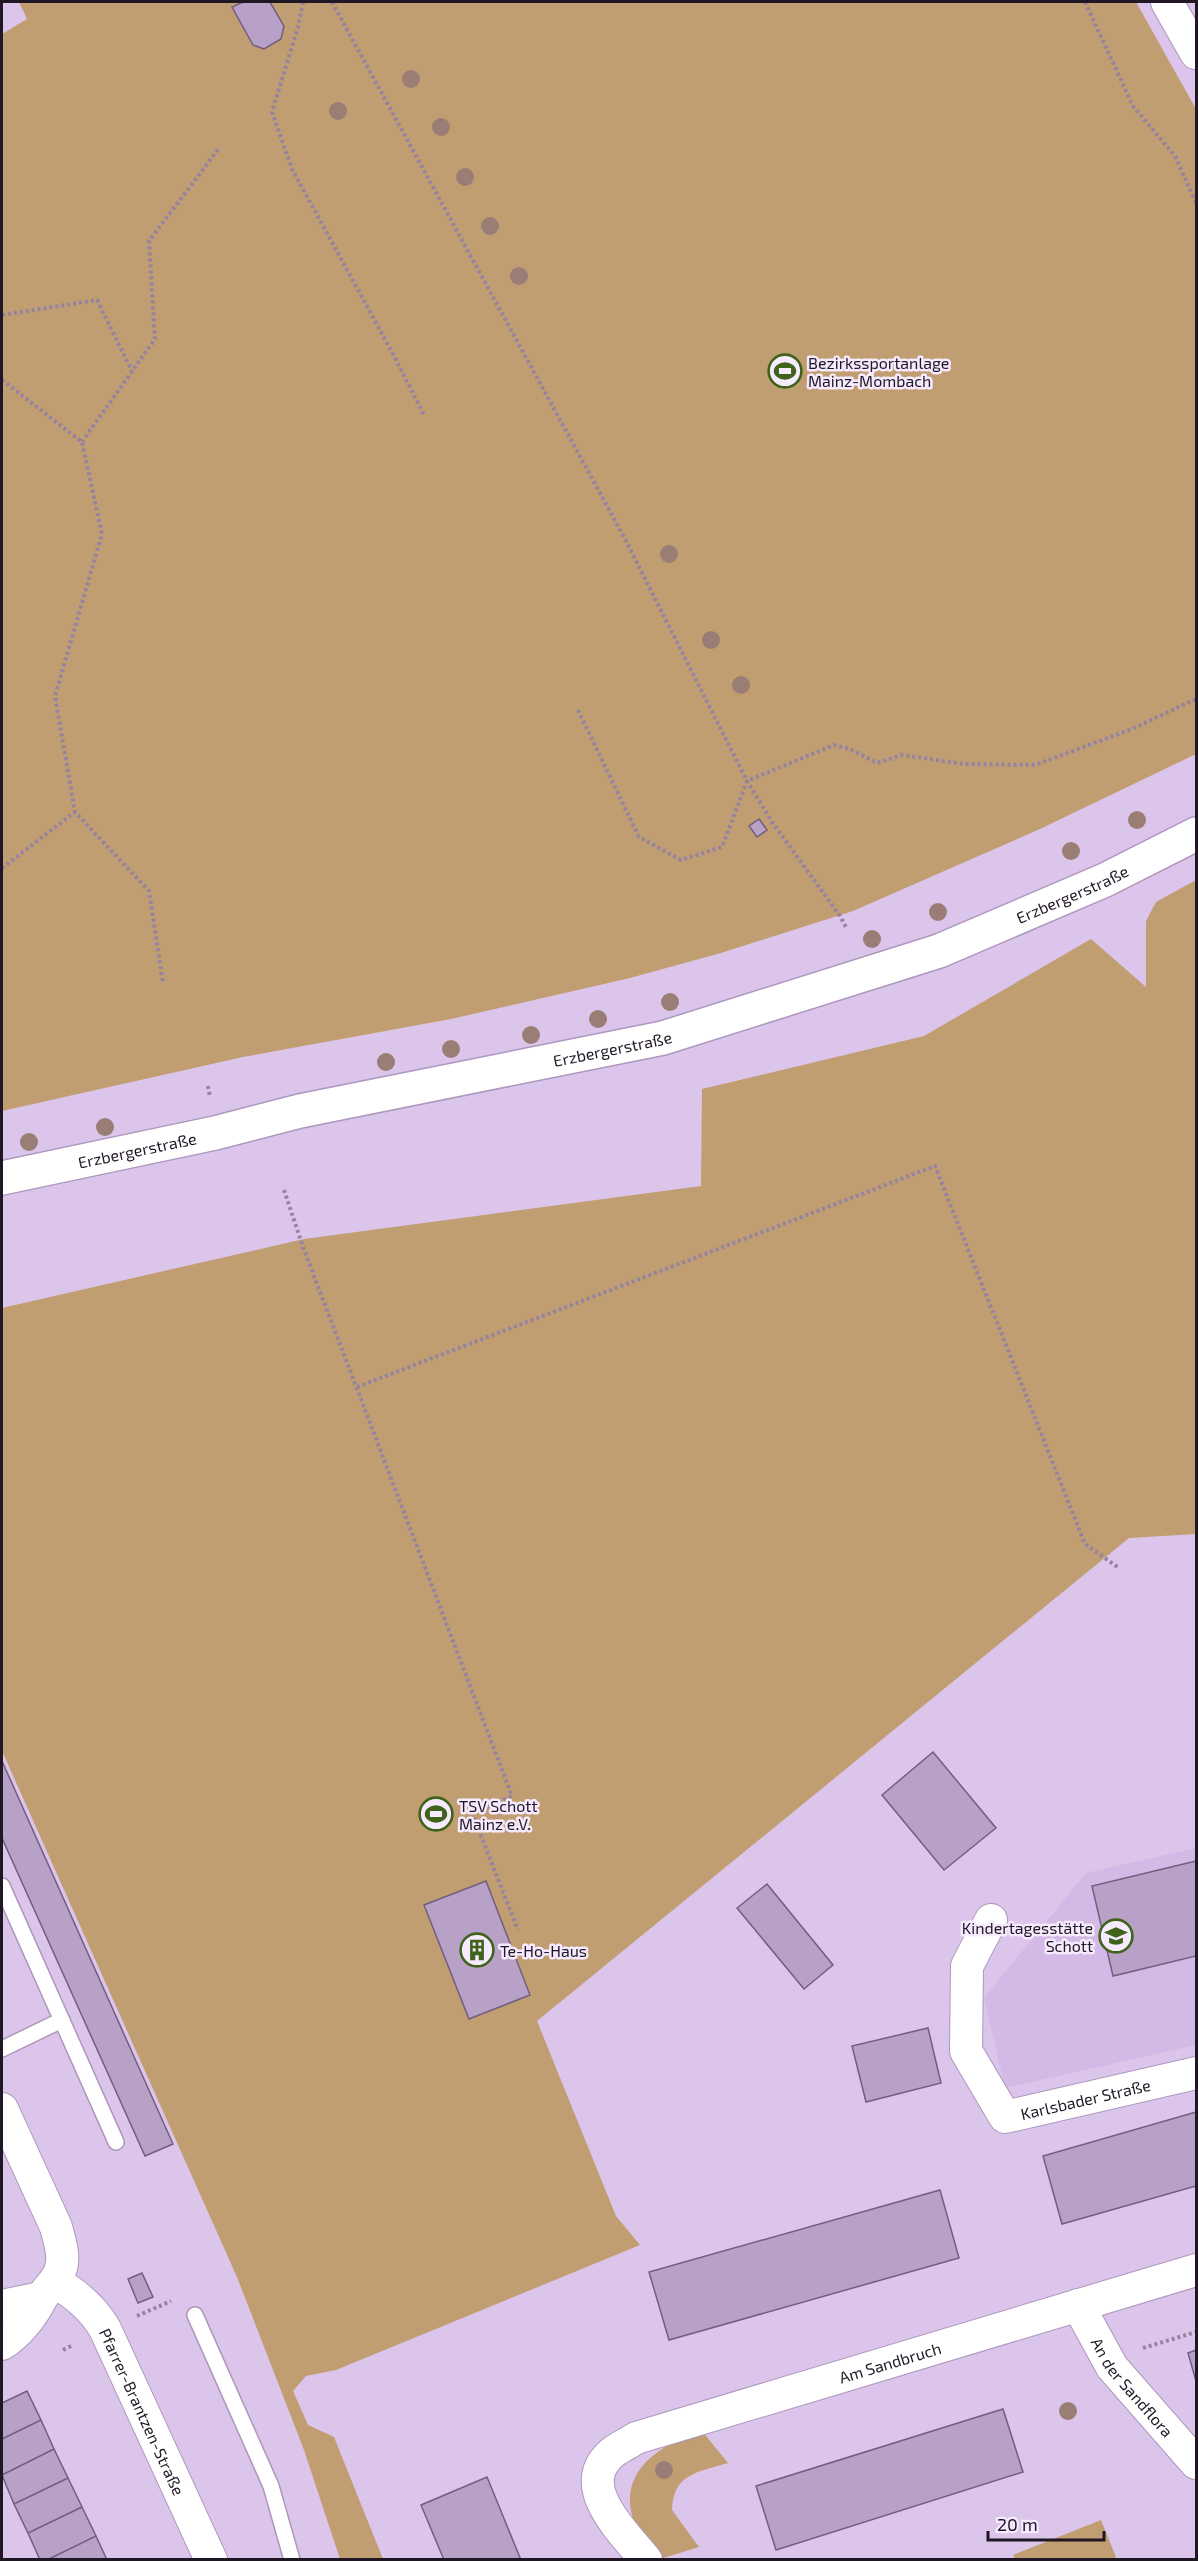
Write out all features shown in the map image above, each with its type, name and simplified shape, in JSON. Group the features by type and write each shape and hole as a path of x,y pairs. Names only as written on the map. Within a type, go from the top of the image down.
{"main road":[{"name":"Erzbergerstraße","path":"2,1178 215,1133 300,1111 663,1038 939,951 1105,880 1197,834"}],"street":[{"path":"1167,2 1197,53"},
{"name":"Karlsbader Straße","path":"991,1920 967,1966 966,2051 1005,2117 1197,2073"},
{"path":"2,2109 56,2227 62,2247 62,2267 37,2308 28,2322 2,2344"},
{"name":"Am Sandbruch","path":"646,2559 610,2517 600,2498 598,2474 611,2453 636,2438 1197,2270"},
{"path":"2,2306 48,2290"},
{"name":"Pfarrer-Brantzen-Straße","path":"48,2290 83,2301 96,2314 211,2559"},
{"name":"An der Sandflora","path":"1078,2305 1112,2367 1197,2463"}],"lane":[{"path":"2,1886 116,2142"},
{"path":"2,2049 62,2020"},
{"path":"195,2315 271,2486 292,2559"}],"path":[{"path":"303,2 298,27 272,112 292,169 388,344 424,415"},
{"path":"332,2 624,537 747,781 772,822 847,929"},
{"path":"1085,2 1133,106 1174,156 1197,202"},
{"path":"82,442 155,339 149,241 220,147"},
{"path":"2,315 97,300 132,371"},
{"path":"2,380 82,442 102,534 55,696 75,812 149,891 163,983"},
{"path":"578,710 639,837 681,860 722,847 747,781 834,745 850,749 877,763 902,755 964,764 1035,765 1132,729 1197,699"},
{"path":"2,868 75,812"},
{"path":"357,1387 935,1166 1085,1544 1119,1568"},
{"path":"284,1190 512,1796 472,1813 518,1930"},
{"path":"1112,2367 1137,2349 1197,2332"}],"shaded area":[{"path":"19,2 1136,2 1196,109 1196,754 1040,829 853,911 721,953 630,978 451,1019 243,1057 2,1111 2,34 27,19"},
{"name":"TSV Schott Mainz e.V.","path":"1196,880 1196,1534 1129,1538 537,2021 616,2216 640,2245 336,2370 306,2376 293,2391 308,2425 334,2437 383,2559 340,2559 304,2450 237,2277 2,1751 2,1308 304,1239 701,1186 702,1089 924,1036 1091,939 1146,987 1146,921 1156,902"},
{"name":"Kindertagesstätte Schott","path":"1196,1848 1196,2045 1005,2088 984,1998 1086,1873"},
{"path":"702,2431 728,2463 698,2472 683,2481 677,2488 672,2510 699,2547 660,2559 635,2525 630,2507 631,2490 644,2464 656,2453 670,2444"},
{"path":"1101,2520 1116,2557 1111,2560 1015,2559 1013,2555"}],"building":[{"path":"243,2 270,2 284,26 281,39 264,49 253,45 232,7"},
{"path":"759,819 767,830 757,837 749,826"},
{"path":"933,1752 996,1828 944,1870 882,1795"},
{"path":"2,1761 173,2144 145,2156 2,1838"},
{"path":"1196,1861 1196,1956 1113,1976 1092,1886"},
{"name":"Te-Ho-Haus","path":"486,1881 530,1995 469,2019 424,1905"},
{"path":"767,1884 833,1965 804,1989 737,1908"},
{"path":"928,2028 941,2083 866,2102 852,2046"},
{"path":"1196,2112 1196,2186 1062,2224 1043,2156"},
{"path":"940,2190 959,2258 669,2340 649,2272"},
{"path":"142,2273 153,2297 138,2303 128,2279"},
{"path":"1196,2350 1196,2381 1188,2353"},
{"path":"27,2391 41,2420 2,2439 2,2403"},
{"path":"1003,2409 1023,2472 776,2550 756,2486"},
{"path":"41,2420 54,2449 2,2475 2,2439"},
{"path":"54,2449 68,2478 14,2504 2,2475"},
{"path":"487,2477 521,2560 444,2560 421,2505"},
{"path":"68,2478 82,2507 28,2533 14,2504"},
{"path":"82,2507 96,2536 47,2560 40,2560 28,2533"},
{"path":"96,2536 107,2560 47,2560"}],"place":[{"name":"Bezirkssportanlage Mainz-Mombach","path":"785,371"},
{"name":"TSV Schott Mainz e.V.","path":"436,1814"},
{"name":"Kindertagesstätte Schott","path":"1116,1936"},
{"name":"Te-Ho-Haus","path":"477,1950"}]}
